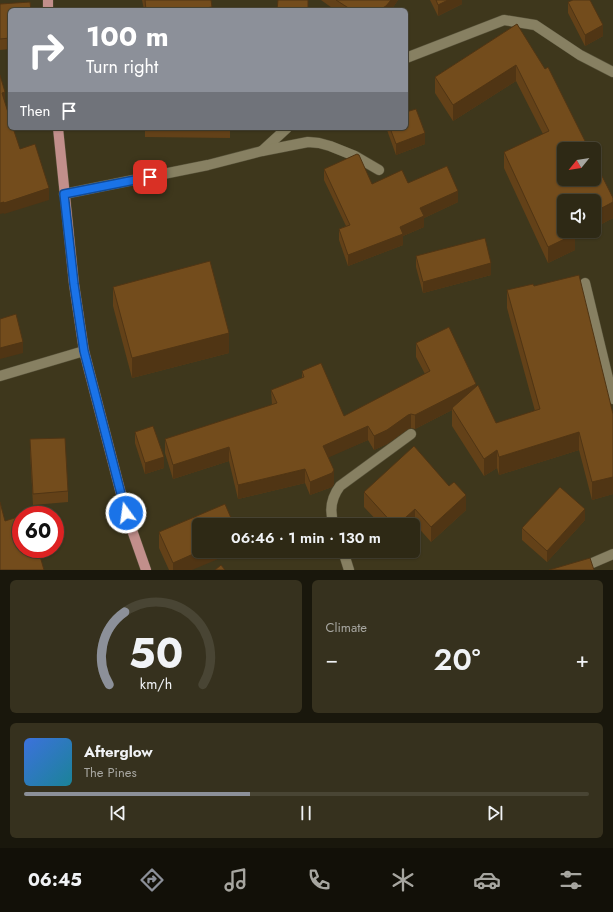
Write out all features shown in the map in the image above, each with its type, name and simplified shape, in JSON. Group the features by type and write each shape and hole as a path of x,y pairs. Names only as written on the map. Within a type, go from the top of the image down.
{"main road":[{"path":"58,130 74,284 84,351 126,513 146,570"}],"street":[{"path":"408,57 504,20 535,25 580,55 613,72"},
{"path":"262,151 285,130"},
{"path":"64,194 208,165 262,151 308,142 330,146 355,156 378,170"},
{"path":"585,283 613,399"},
{"path":"0,376 84,351"},
{"path":"331,518 332,503 340,486 411,434"},
{"path":"576,570 613,554"},
{"path":"345,558 349,570"}],"building":[{"path":"145,0 211,0 212,7 205,8 146,8"},
{"path":"278,0 308,0 308,8 277,8"},
{"path":"336,0 391,0 382,8 348,8"},
{"path":"436,0 448,0 438,5"},
{"path":"573,0 590,0 603,25 585,35 568,2"},
{"path":"30,2 31,8 8,8 8,38 0,39 0,4"},
{"path":"517,24 545,69 548,67 586,142 557,142 557,186 601,186 601,174 613,198 613,202 601,208 601,194 557,194 557,238 567,238 548,247 504,152 549,131 516,65 453,105 435,77"},
{"path":"0,75 5,92 2,93 8,112 8,130 14,130 20,149 35,144 49,188 0,203"},
{"path":"416,109 425,133 396,144 391,130 408,130 408,111"},
{"path":"357,154 359,155 372,184 402,170 408,183 447,166 458,191 420,208 424,216 400,227 403,234 348,255 339,229 350,225 324,169"},
{"path":"485,238 491,263 423,282 416,256"},
{"path":"210,261 229,333 132,358 113,287"},
{"path":"579,275 613,414 613,477 592,482 579,432 499,457 497,450 484,459 452,408 478,385 496,423 540,409 507,290 533,284 534,286"},
{"path":"16,314 23,342 0,348 0,319"},
{"path":"449,327 476,384 415,415 408,415 387,430 374,436 368,426 323,446 334,470 332,473 310,482 305,469 238,485 229,447 173,465 165,439 277,403 271,390 304,377 302,371 321,363 344,416 430,371 416,343"},
{"path":"153,426 164,457 145,463 135,432"},
{"path":"65,438 68,491 33,494 30,439"},
{"path":"414,446 449,486 454,482 466,495 431,527 415,509 405,518 388,518 364,492"},
{"path":"560,487 585,509 547,551 522,528"},
{"path":"0,502 5,521 12,519 12,558 41,558 44,570 0,570"},
{"path":"225,504 231,518 192,518"},
{"path":"192,518 192,555 173,563 159,532"},
{"path":"590,558 594,570 549,570"},
{"path":"221,565 225,570 215,570"}],"route":[{"path":"126,513 84,351 74,284 64,194 150,177"}]}
